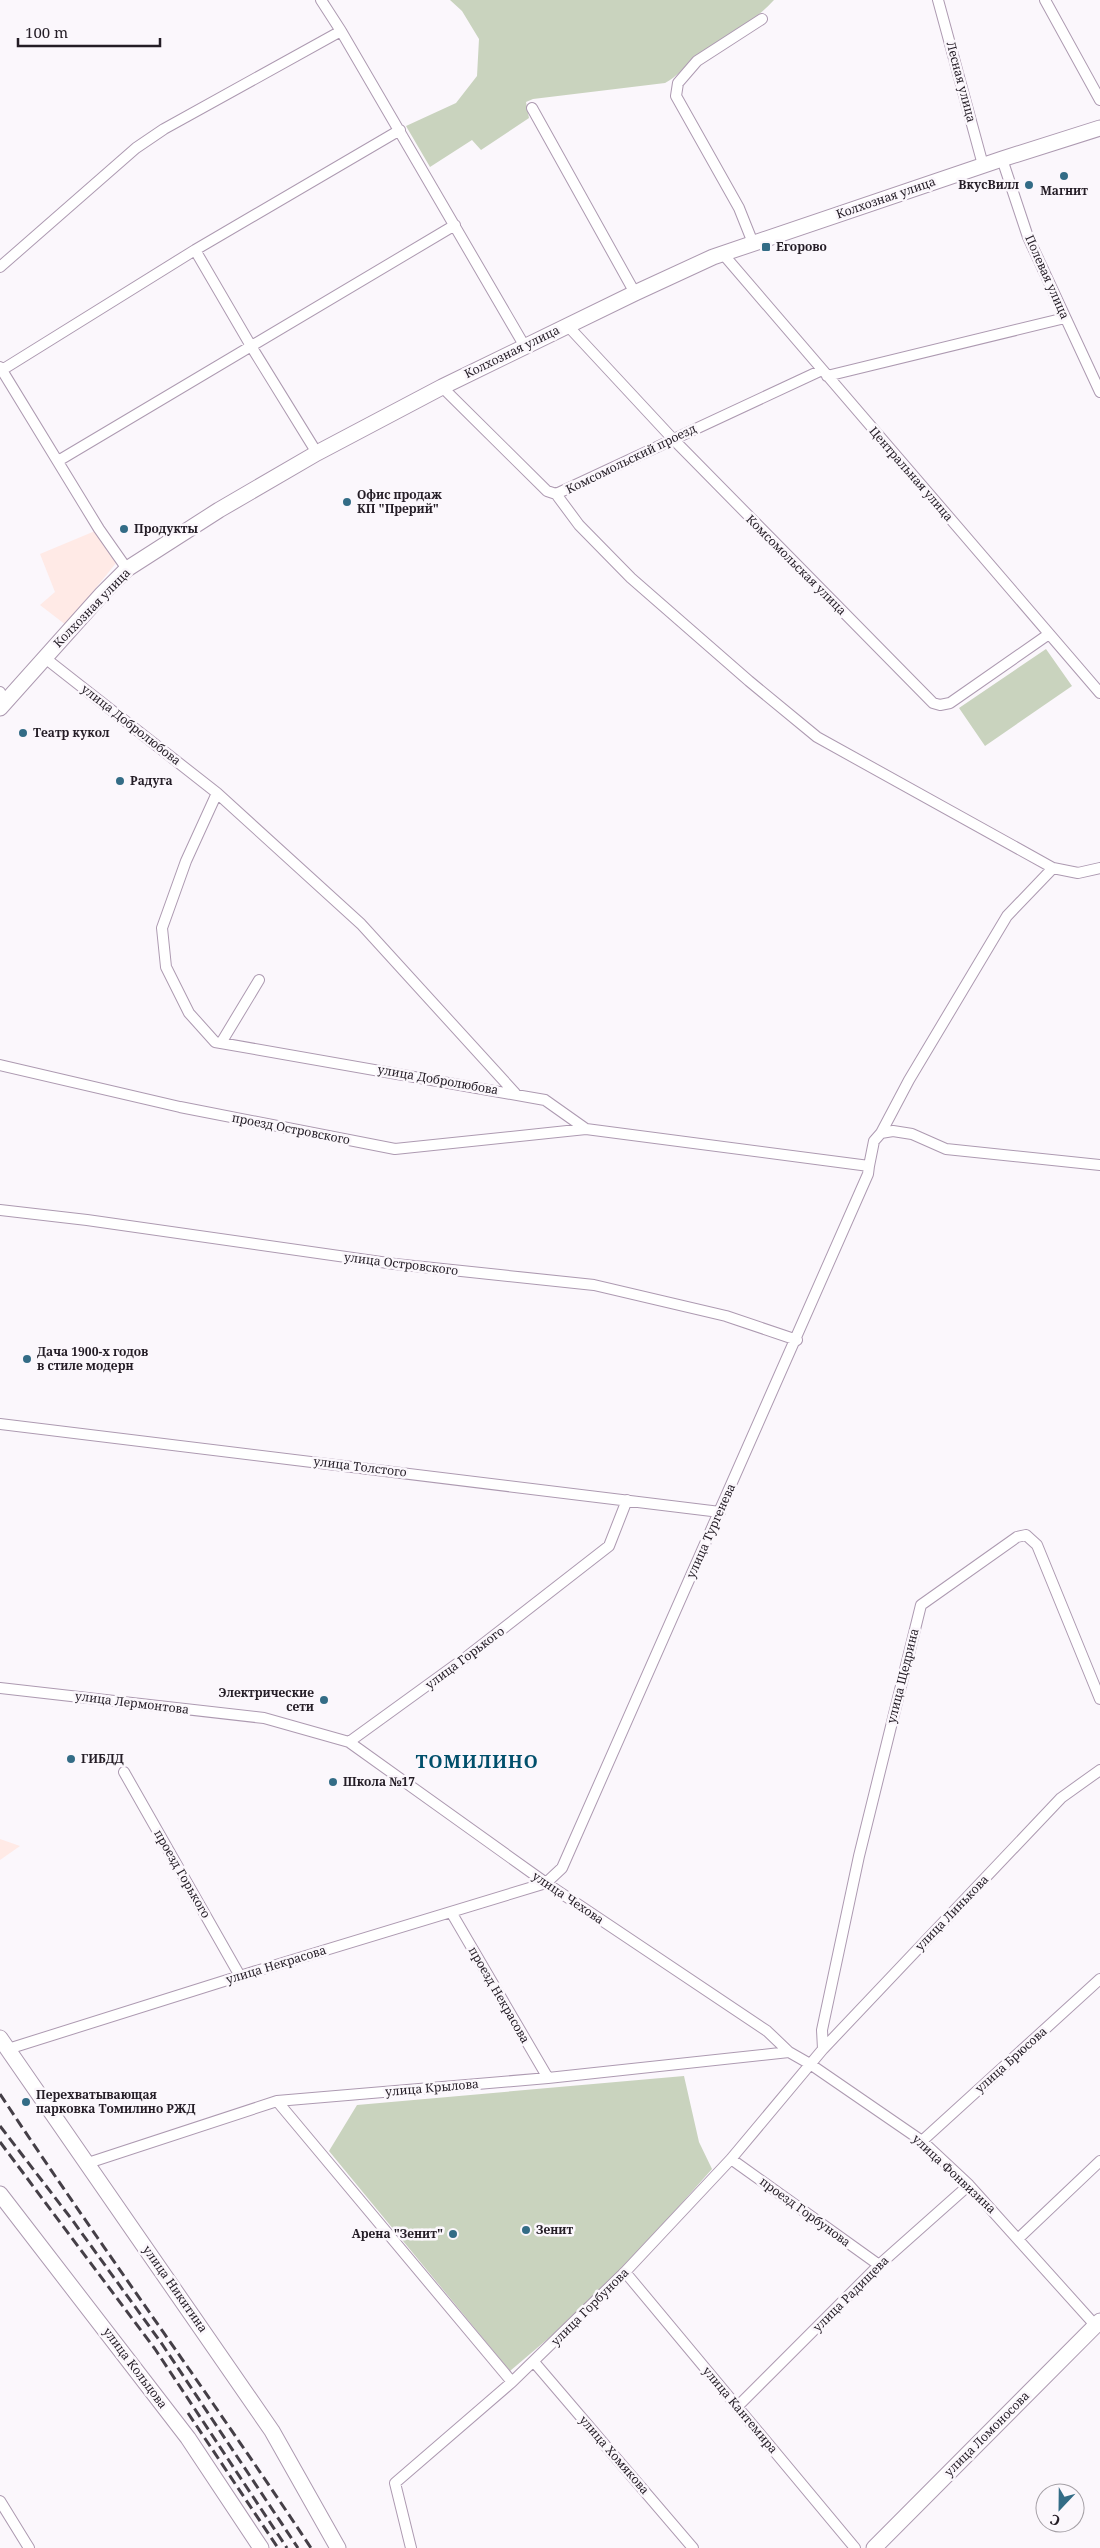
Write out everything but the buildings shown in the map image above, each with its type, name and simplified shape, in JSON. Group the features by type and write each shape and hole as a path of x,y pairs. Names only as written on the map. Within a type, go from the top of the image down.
{"main road":[{"name":"Колхозная улица","path":"1,702 45,658 127,569 219,510 317,453 442,387 634,292 723,254 983,165 1100,128"},
{"name":"улица Никитина","path":"4,2044 85,2164 165,2274 272,2431 338,2548"},
{"name":"улица Кольцова","path":"0,2194 188,2438 261,2548"},
{"name":"улица Ломоносова","path":"874,2548 1098,2323"}],"street":[{"path":"321,0 400,130 524,346"},
{"name":"Лесная улица","path":"938,0 983,165"},
{"path":"1045,0 1100,100"},
{"path":"753,243 739,208 676,96 678,83 697,61 762,19"},
{"path":"0,267 136,148 164,129 341,31"},
{"path":"532,108 634,292"},
{"path":"127,569 99,529 1,369 195,250 400,130"},
{"name":"Полевая улица","path":"1002,159 1028,237 1100,392"},
{"path":"58,461 455,226"},
{"path":"195,250 317,453"},
{"name":"Центральная улица","path":"723,254 1100,693"},
{"name":"Комсомольский проезд","path":"442,387 547,491 556,494 672,438 824,373 1065,318"},
{"name":"Комсомольская улица","path":"566,325 672,438 933,703 940,705 950,702 1049,634"},
{"path":"556,494 579,525 631,578 749,682 817,737 1053,868 1078,873 1100,868"},
{"name":"улица Добролюбова","path":"45,658 217,793 361,924 515,1093"},
{"path":"217,793 186,861 162,928 166,967 189,1012 215,1042 221,1043 259,980"},
{"name":"улица Тургенева","path":"546,1883 562,1868 797,1340 869,1170 874,1141 881,1133 909,1080 1007,916 1053,868"},
{"name":"улица Добролюбова","path":"221,1043 383,1070 480,1090 515,1093"},
{"name":"проезд Островского","path":"0,1065 180,1106 396,1149 586,1129 869,1170"},
{"path":"515,1093 546,1100 586,1129"},
{"path":"881,1133 893,1131 912,1134 946,1149 1100,1165"},
{"name":"улица Островского","path":"0,1210 97,1221 394,1264 594,1285 726,1316 797,1340"},
{"name":"улица Толстого","path":"0,1424 720,1512"},
{"name":"улица Горького","path":"349,1742 470,1655 609,1546 627,1500"},
{"name":"улица Щедрина","path":"823,2049 822,2030 859,1856 921,1605 1017,1536 1026,1535 1037,1544 1100,1699"},
{"name":"улица Лермонтова","path":"0,1688 264,1718 349,1742"},
{"name":"улица Чехова","path":"349,1742 546,1883 767,2031 788,2052"},
{"name":"улица Линькова","path":"810,2064 1062,1798 1100,1770"},
{"name":"проезд Горького","path":"124,1772 240,1976"},
{"name":"улица Некрасова","path":"4,2044 240,1976 546,1883"},
{"name":"проезд Некрасова","path":"451,1912 548,2078"},
{"name":"улица Брюсова","path":"922,2141 1100,1979"},
{"name":"улица Фонвизина","path":"788,2052 810,2064 922,2141 969,2185 1098,2323"},
{"name":"улица Крылова","path":"85,2164 277,2101 548,2078 788,2052"},
{"name":"улица Горбунова","path":"411,2548 395,2483 534,2362 625,2272 731,2159 810,2064"},
{"path":"277,2101 512,2382"},
{"name":"проезд Горбунова","path":"731,2159 879,2265"},
{"path":"1019,2238 1100,2161"},
{"name":"улица Радищева","path":"737,2407 879,2265 969,2185"},
{"name":"улица Кантемира","path":"625,2272 855,2548"},
{"name":"улица Хомякова","path":"534,2362 693,2548"},
{"path":"0,2501 29,2548"}],"shaded area":[{"path":"95,531 116,563 66,625 40,605 55,592 40,554"},
{"path":"0,1839 20,1846 0,1860"}],"green space":[{"path":"450,0 774,0 756,17 695,58 665,83 533,99 526,102 529,118 481,150 472,140 430,167 406,126 456,103 477,76 479,39 462,11"},
{"path":"1046,649 1072,686 985,746 959,708"},
{"name":"Зенит","path":"684,2076 699,2142 712,2169 604,2291 510,2371 329,2151 357,2105"}],"railway":[{"path":"0,2094 311,2548"},
{"path":"0,2126 73,2221 162,2344 298,2548"},
{"path":"0,2142 155,2349 287,2548"},
{"path":"188,2413 278,2548"}],"place":[{"name":"Магнит","path":"1064,176"},
{"name":"ВкусВилл","path":"1029,185"},
{"name":"Егорово","path":"766,247"},
{"name":"Офис продаж КП \"Прерий\"","path":"347,502"},
{"name":"Продукты","path":"124,529"},
{"name":"Театр кукол","path":"23,733"},
{"name":"Радуга","path":"120,781"},
{"name":"Дача 1900-х годов в стиле модерн","path":"27,1359"},
{"name":"Электрические сети","path":"324,1700"},
{"name":"ГИБДД","path":"71,1759"},
{"name":"Школа №17","path":"333,1782"},
{"name":"Перехватывающая парковка Томилино РЖД","path":"26,2102"},
{"name":"Зенит","path":"526,2230"},
{"name":"Арена \"Зенит\"","path":"453,2234"}],"district":[{"name":"ТОМИЛИНО","path":"477,1762"}]}
